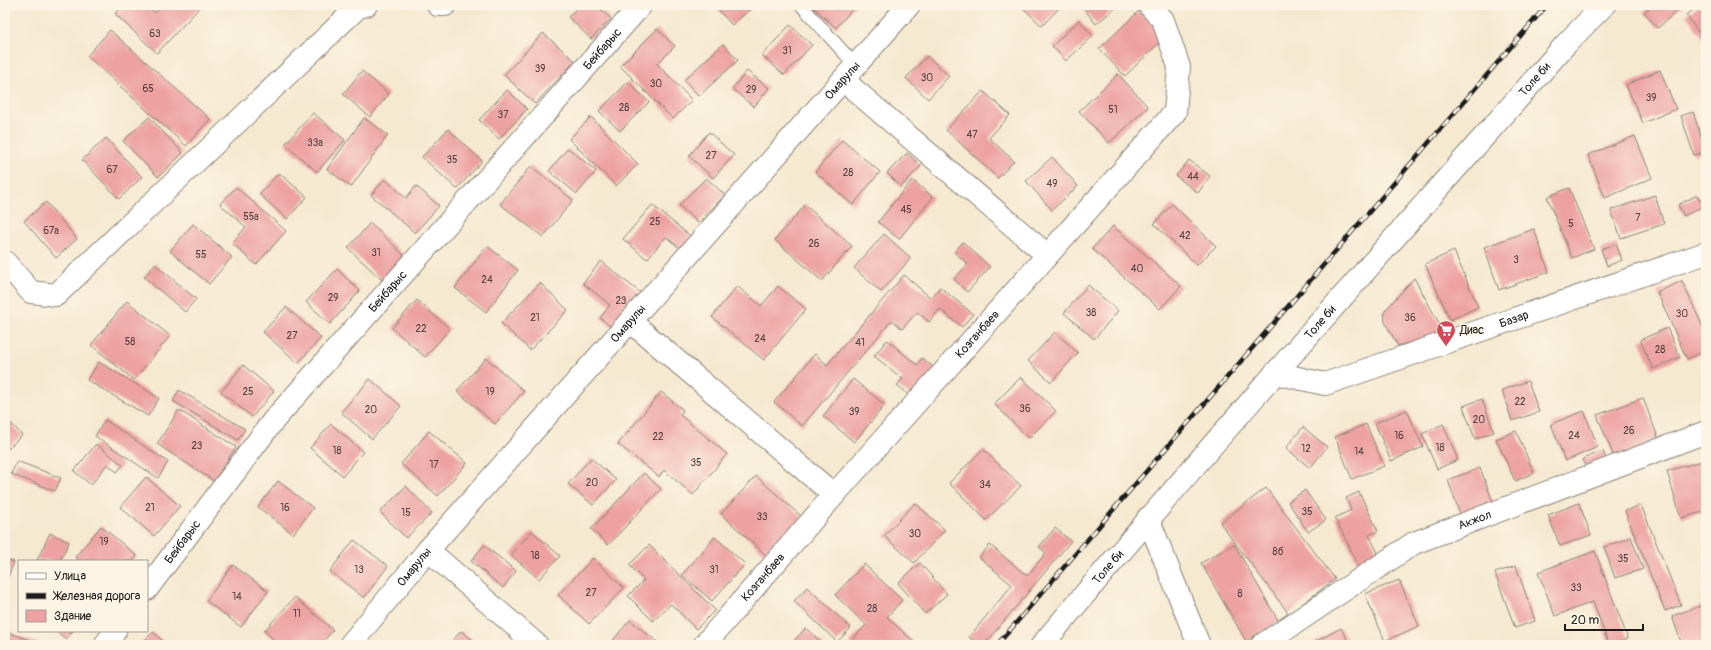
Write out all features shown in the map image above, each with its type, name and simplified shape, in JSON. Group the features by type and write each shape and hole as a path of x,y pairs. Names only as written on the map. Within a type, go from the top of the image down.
{"street":[{"path":"5,262 31,292 56,295 358,7 366,5"},
{"path":"438,5 445,5"},
{"name":"Бейбарыс","path":"148,588 273,421 641,5"},
{"name":"Омарулы","path":"350,645 428,550 909,5"},
{"name":"Козганбаев","path":"704,645 834,495 1176,112 1179,67 1163,20 1148,5"},
{"name":"Толе би","path":"1042,645 1148,518 1275,373 1566,44 1604,5"},
{"path":"849,73 1047,255"},
{"name":"Базар","path":"1275,373 1325,384 1706,253"},
{"path":"630,321 834,495"},
{"name":"Акжол","path":"1262,645 1414,543 1706,432"},
{"path":"1148,518 1199,645"},
{"path":"428,550 537,645"},
{"path":"105,645 114,632"}],"lane":[{"path":"801,5 849,73"}],"building":[{"path":"124,5 147,5 155,13 162,5 202,5 157,53 115,14"},
{"path":"580,5 596,5 611,19 591,39 568,17"},
{"path":"714,5 755,5 732,25"},
{"path":"816,5 856,5 836,28 814,8"},
{"path":"1020,5 1062,5 1042,26"},
{"path":"1081,5 1119,5 1096,24"},
{"path":"1652,5 1683,5 1658,28 1644,12"},
{"path":"1700,5 1706,5 1706,42 1686,15"},
{"path":"1139,11 1165,37 1125,76 1099,49"},
{"path":"1079,20 1093,36 1066,61 1052,46"},
{"path":"790,25 812,45 784,75 762,55"},
{"path":"657,29 675,46 657,64 692,100 673,119 620,66"},
{"path":"110,30 210,119 186,146 87,56"},
{"path":"543,33 575,61 535,104 504,75"},
{"path":"723,44 738,60 699,96 684,80"},
{"path":"927,56 949,76 928,99 906,78"},
{"path":"1660,70 1676,109 1643,123 1626,85"},
{"path":"362,71 389,94 370,117 343,94"},
{"path":"747,71 769,88 754,107 732,89"},
{"path":"1118,74 1148,107 1109,143 1079,111"},
{"path":"628,82 649,102 620,131 599,111"},
{"path":"507,90 527,109 499,139 479,120"},
{"path":"983,91 1010,115 989,138 1014,161 998,178 946,130"},
{"path":"1693,112 1706,152 1694,155 1681,116"},
{"path":"313,113 345,140 317,172 285,144"},
{"path":"149,117 183,153 158,177 123,141"},
{"path":"591,117 638,164 616,186 569,139"},
{"path":"364,118 388,135 351,187 327,169"},
{"path":"448,129 482,161 457,189 422,157"},
{"path":"709,132 734,155 713,178 689,156"},
{"path":"1635,136 1652,178 1605,198 1588,155"},
{"path":"106,138 142,177 119,199 82,160"},
{"path":"842,140 880,172 853,205 815,172"},
{"path":"568,148 596,171 577,194 549,171"},
{"path":"907,153 921,166 901,187 887,173"},
{"path":"1052,157 1078,186 1052,210 1026,181"},
{"path":"1189,160 1210,176 1198,193 1176,176"},
{"path":"531,166 573,200 543,237 500,204"},
{"path":"279,173 307,197 287,219 259,194"},
{"path":"706,178 725,195 698,223 679,205"},
{"path":"385,179 406,198 416,186 439,206 415,233 371,195"},
{"path":"912,180 933,197 899,239 878,222"},
{"path":"236,187 286,231 256,265 232,243 246,227 220,204"},
{"path":"1569,188 1594,249 1572,258 1547,197"},
{"path":"1655,195 1664,224 1621,238 1611,210"},
{"path":"1697,195 1703,206 1684,216 1678,205"},
{"path":"46,202 77,239 56,258 24,221"},
{"path":"1172,204 1216,246 1197,265 1154,224"},
{"path":"652,205 695,240 685,252 666,237 647,259 623,239"},
{"path":"805,205 852,246 822,281 775,240"},
{"path":"370,223 405,256 382,280 348,248"},
{"path":"193,224 232,257 209,284 170,251"},
{"path":"1113,226 1181,286 1160,309 1092,249"},
{"path":"1534,229 1549,272 1499,290 1484,247"},
{"path":"884,234 911,258 881,292 854,268"},
{"path":"963,242 990,267 967,292 954,279 968,264 954,252"},
{"path":"1616,244 1622,260 1607,266 1601,249"},
{"path":"487,246 518,270 486,312 455,288"},
{"path":"1454,251 1478,307 1450,320 1425,264"},
{"path":"601,261 643,295 615,330 600,318 610,305 583,283"},
{"path":"155,264 196,299 185,312 144,277"},
{"path":"337,269 360,291 330,324 306,302"},
{"path":"904,275 931,298 940,287 973,314 962,327 940,309 929,322 917,312 902,329 892,320 802,426 774,402 815,354 827,365"},
{"path":"1414,278 1444,332 1398,346 1385,322 1384,312"},
{"path":"1682,281 1706,334 1706,351 1687,359 1657,292"},
{"path":"540,283 568,310 530,350 501,323"},
{"path":"1088,285 1118,311 1094,339 1064,313"},
{"path":"737,286 761,306 778,286 806,309 764,360 712,317"},
{"path":"417,300 450,329 425,357 392,328"},
{"path":"127,301 170,336 134,380 91,345"},
{"path":"286,307 321,338 298,363 263,332"},
{"path":"1667,328 1680,357 1653,369 1640,340"},
{"path":"1055,332 1078,353 1051,382 1028,361"},
{"path":"887,340 917,365 922,358 937,370 913,398 897,385 903,379 874,356"},
{"path":"486,358 524,391 495,424 457,391"},
{"path":"99,362 159,398 148,416 87,380"},
{"path":"243,365 274,391 252,417 221,392"},
{"path":"1021,377 1056,411 1029,438 994,404"},
{"path":"370,379 401,406 372,439 341,412"},
{"path":"853,379 885,405 854,442 823,416"},
{"path":"1528,381 1539,412 1512,421 1502,390"},
{"path":"179,390 245,429 238,440 173,401"},
{"path":"661,392 683,410 680,415 727,454 693,495 664,470 659,477 618,444"},
{"path":"1643,398 1661,445 1616,462 1597,415"},
{"path":"1482,399 1494,432 1475,439 1463,406"},
{"path":"179,410 236,447 214,481 157,444"},
{"path":"1407,410 1423,447 1391,461 1375,423"},
{"path":"1584,411 1598,447 1565,461 1551,424"},
{"path":"5,417 22,435 5,452"},
{"path":"105,420 168,462 158,478 95,436"},
{"path":"331,424 363,452 343,476 310,448"},
{"path":"1366,424 1384,466 1352,479 1335,437"},
{"path":"1443,424 1458,460 1437,469 1422,434"},
{"path":"1303,427 1327,447 1310,468 1286,448"},
{"path":"429,431 467,463 438,496 401,464"},
{"path":"1516,431 1534,473 1515,481 1496,439"},
{"path":"96,444 123,465 117,472 107,464 91,485 74,471"},
{"path":"983,449 1021,486 986,520 949,483"},
{"path":"1603,451 1608,465 1588,473 1583,459"},
{"path":"591,458 616,480 593,505 568,484"},
{"path":"1706,460 1706,511 1681,518 1667,471"},
{"path":"17,461 61,478 55,491 11,474"},
{"path":"1480,468 1495,507 1462,520 1448,480"},
{"path":"644,473 661,489 608,545 591,529"},
{"path":"756,476 803,518 767,556 721,514"},
{"path":"146,477 180,506 154,536 120,507"},
{"path":"278,481 313,508 293,534 258,507"},
{"path":"406,486 432,513 406,538 380,512"},
{"path":"1266,488 1335,579 1289,614 1220,523"},
{"path":"1305,490 1326,520 1308,532 1288,502"},
{"path":"1359,492 1378,531 1369,535 1379,555 1359,566 1335,518 1351,510 1346,498"},
{"path":"915,503 945,530 914,563 884,536"},
{"path":"1579,503 1591,535 1560,546 1548,515"},
{"path":"1641,505 1681,605 1665,611 1625,511"},
{"path":"101,526 137,556 134,560 79,560 75,557"},
{"path":"1055,528 1071,541 984,645 979,645 969,637 1012,585 979,557 990,545 1027,576 1046,553 1039,547"},
{"path":"532,531 560,556 539,579 511,555"},
{"path":"50,533 69,542 60,560 37,560"},
{"path":"715,537 745,564 712,601 682,575"},
{"path":"1631,537 1643,569 1615,578 1604,547"},
{"path":"354,540 388,566 364,598 330,571"},
{"path":"1234,544 1279,622 1246,641 1201,563"},
{"path":"484,545 516,571 503,588 471,561"},
{"path":"649,545 715,610 696,629 671,604 653,621 628,596 644,580 629,565"},
{"path":"1595,551 1628,639 1611,645 1609,645 1593,602 1555,616 1538,572"},
{"path":"593,558 624,588 589,624 558,595"},
{"path":"5,559 14,562 5,585"},
{"path":"920,563 947,594 925,614 898,583"},
{"path":"864,564 902,600 887,617 913,641 910,645 851,645 849,643 866,625 835,595"},
{"path":"233,565 268,591 241,627 206,601"},
{"path":"1516,566 1535,621 1515,628 1495,573"},
{"path":"1399,580 1419,626 1385,641 1365,594"},
{"path":"807,587 851,628 837,642 794,601"},
{"path":"295,597 333,630 320,645 280,645 264,631"},
{"path":"1706,604 1706,645 1682,645 1672,616"},
{"path":"630,620 661,645 609,645"},
{"path":"806,628 824,645 790,645"},
{"path":"1341,628 1350,645 1309,645"},
{"path":"5,631 43,645 5,645"},
{"path":"461,631 479,645 449,645"},
{"path":"57,632 72,632 66,639"},
{"path":"153,632 167,645 140,645"}],"railway":[{"path":"997,645 1547,5"}],"place":[{"name":"Диас","path":"1446,347"}]}
